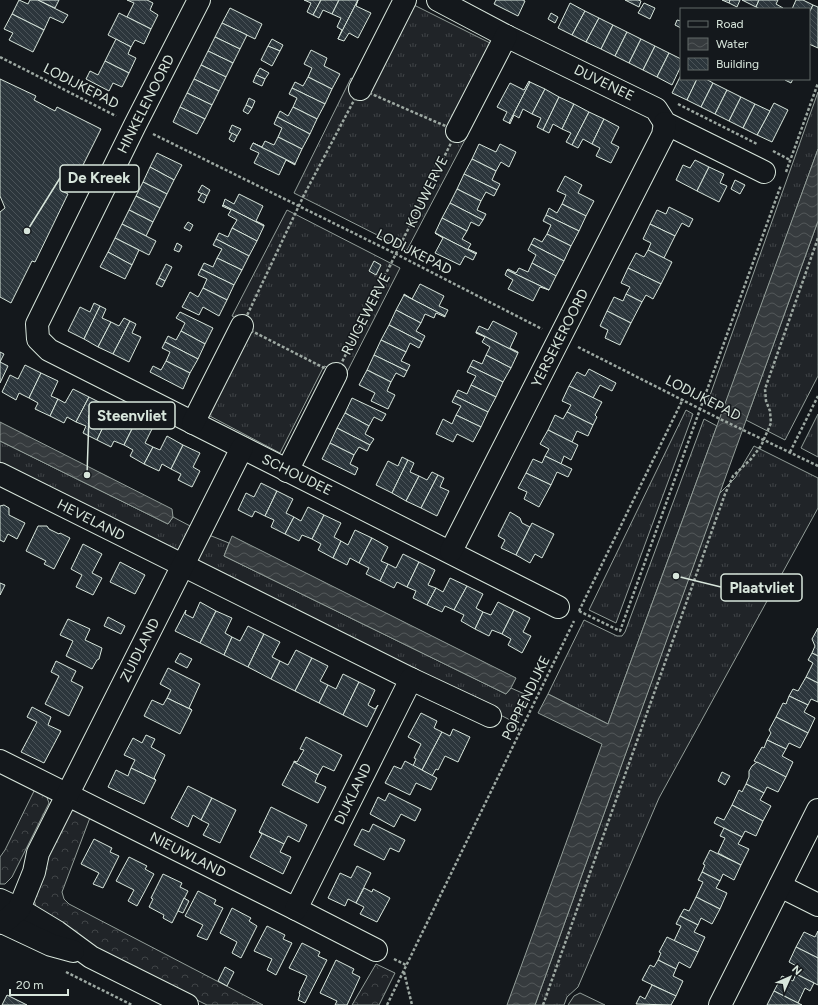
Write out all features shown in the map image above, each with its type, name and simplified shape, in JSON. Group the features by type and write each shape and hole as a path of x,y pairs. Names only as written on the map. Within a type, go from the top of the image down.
{"street":[{"name":"HINKELENOORD","path":"38,339 37,324 135,125 199,0"},
{"path":"360,88 405,0"},
{"name":"DUVENEE","path":"438,0 462,5 506,36 656,109 665,123 777,176"},
{"path":"457,131 506,36"},
{"name":"YERSEKEROORD","path":"451,551 664,135 665,123"},
{"path":"193,423 242,326"},
{"name":"SCHOUDEE","path":"38,339 49,350 242,448 451,551 558,607"},
{"path":"287,470 336,374"},
{"name":"ZUIDLAND","path":"4,914 24,868 38,853 242,448"},
{"name":"HEVELAND","path":"0,474 182,566"},
{"path":"182,566 410,679 490,716"},
{"name":"DIJKLAND","path":"296,909 410,679"},
{"name":"NIEUWLAND","path":"0,761 376,950"},
{"path":"720,1005 818,810"},
{"path":"780,886 818,905"},
{"path":"4,914 51,945 91,956 187,1005"}],"path":[{"name":"LODIJKEPAD","path":"0,57 396,254 716,417 818,466"},
{"path":"579,611 620,631 700,408 777,176 818,82"},
{"path":"336,374 242,326 300,206 360,88 457,131"},
{"name":"KOUWERVE","path":"396,254 457,131"},
{"path":"543,1005 733,476 757,452 771,423 765,389 818,238"},
{"name":"RUIGEWERVE","path":"336,374 396,254"},
{"path":"790,452 818,396"},
{"name":"POPPENDIJKE","path":"387,1005 683,400"},
{"path":"404,971 412,1005"}],"green space":[{"path":"412,4 492,44 467,136 407,250 294,193 351,78 371,88"},
{"path":"818,92 818,149 724,409 708,401"},
{"path":"287,210 400,268 346,374 324,366 280,453 206,414 251,326 232,316"},
{"path":"818,221 818,376 785,440 746,420"},
{"path":"686,410 693,414 616,623 589,610"},
{"path":"818,414 818,457 801,448"},
{"path":"704,419 717,426 608,724 548,694 584,620 617,636 622,636 625,632"},
{"path":"0,441 168,524 173,517 192,527 179,552 0,462"},
{"path":"754,446 818,478 818,508 659,798 578,987 567,997 564,1005 535,1005 719,494 735,478"},
{"path":"209,535 229,543 224,556 506,694 511,688 529,696 516,723 196,560"},
{"path":"36,787 45,792 49,803 12,877 5,884 0,884 0,857 5,850"},
{"path":"78,808 91,815 62,892 64,899 69,904 263,1005 207,1005 100,952 36,908 34,899 49,852 70,811"},
{"path":"376,964 395,973 379,1005 352,1005"}],"shaded area":[{"path":"580,993 605,1005 568,1005 574,996"}],"water":[{"path":"818,149 818,221 535,1005 507,1005 602,744 538,713 548,694 608,724"},
{"path":"0,422 172,509 173,517 168,524 0,441"},
{"path":"232,536 516,678 511,688 506,694 224,556"}],"building":[{"path":"19,0 28,4 30,0 38,0 68,15 63,23 50,17 44,30 12,14"},
{"path":"38,0 59,0 55,8"},
{"path":"127,0 147,0 153,3 150,10 158,15 151,29 127,17 134,3"},
{"path":"304,0 321,0 313,15 307,12 311,3"},
{"path":"321,0 339,0 332,14 323,10 319,18 313,15"},
{"path":"339,0 358,0 338,39 342,30 337,27 341,18 332,14"},
{"path":"358,0 356,6 371,13 358,38 349,33 344,41 338,39"},
{"path":"496,0 525,1 518,16 494,4"},
{"path":"625,0 638,0 641,1 639,7"},
{"path":"722,0 730,0 729,3"},
{"path":"730,0 740,0 737,7 729,3"},
{"path":"742,0 759,0 756,7"},
{"path":"759,0 778,0 776,4 783,8 758,8 756,7"},
{"path":"796,0 803,0 813,5 810,11 810,8 792,8"},
{"path":"570,3 585,11 572,35 558,28"},
{"path":"644,3 655,8 650,19 638,13"},
{"path":"813,5 818,7 818,48 810,44 810,11"},
{"path":"230,8 262,24 255,39 222,23"},
{"path":"585,11 599,18 586,42 572,35"},
{"path":"119,13 151,29 144,44 135,40 131,47 108,35"},
{"path":"551,13 558,17 555,23 548,19"},
{"path":"12,14 44,30 33,52 9,40 13,33 4,29"},
{"path":"599,18 613,25 601,49 586,42"},
{"path":"677,20 680,21 680,28 675,25"},
{"path":"222,23 247,35 240,49 215,37"},
{"path":"613,25 627,32 615,56 601,49"},
{"path":"627,32 641,39 629,63 615,56"},
{"path":"215,37 240,49 233,63 208,51"},
{"path":"116,39 131,47 128,54 136,58 129,73 105,61"},
{"path":"272,39 283,45 280,51 268,46"},
{"path":"641,39 655,46 643,70 629,63"},
{"path":"268,46 280,51 272,66 261,60"},
{"path":"655,46 669,53 657,77 643,70"},
{"path":"311,50 327,58 324,66 340,74 332,89 308,77 312,68 304,64"},
{"path":"208,51 233,63 226,77 201,65"},
{"path":"669,53 680,58 680,68 672,85 657,77"},
{"path":"105,61 129,73 122,87 113,83 109,91 86,79 90,71 98,75"},
{"path":"201,65 226,77 219,91 194,79"},
{"path":"260,68 269,73 265,79 256,75"},
{"path":"256,75 265,79 262,86 253,82"},
{"path":"308,77 332,89 325,104 292,88 295,82 303,86"},
{"path":"680,77 680,80 697,80 687,100 672,93"},
{"path":"0,79 36,96 34,100 55,111 57,107 101,129 79,173 75,171 64,192 68,194 35,262 32,261 11,303 0,297 0,212 5,208 0,196"},
{"path":"194,79 219,91 212,105 187,93"},
{"path":"697,80 708,80 713,83 701,107 687,100"},
{"path":"785,80 792,80 791,83"},
{"path":"529,81 530,82 509,123 503,120 507,112 497,107 510,83 524,90"},
{"path":"530,82 545,89 532,114 523,109 519,118 514,115 510,124 509,123"},
{"path":"713,83 727,90 715,114 701,107"},
{"path":"292,88 325,104 317,119 293,107 297,98 289,94"},
{"path":"545,89 559,97 543,130 537,127 541,118 532,114"},
{"path":"727,90 741,97 729,121 715,114"},
{"path":"187,93 212,105 205,119 180,107"},
{"path":"559,97 574,104 562,129 553,124 549,133 543,130"},
{"path":"741,97 755,104 743,128 729,121"},
{"path":"249,98 255,101 252,108 246,105"},
{"path":"774,103 788,110 772,142 757,135"},
{"path":"574,104 589,112 572,145 566,142 571,133 562,129"},
{"path":"755,104 770,111 757,135 743,128"},
{"path":"246,105 252,108 248,114 243,111"},
{"path":"180,107 205,119 197,134 173,122"},
{"path":"293,107 317,119 310,134 277,117 280,111 288,116"},
{"path":"589,112 604,119 592,144 583,139 578,148 572,145"},
{"path":"277,117 310,134 302,149 278,137 282,128 274,124"},
{"path":"604,119 619,127 611,143 619,147 611,163 596,156 600,148 592,144"},
{"path":"232,125 241,129 237,136 229,132"},
{"path":"232,133 237,136 234,142 229,139"},
{"path":"278,137 302,149 295,164 253,143 262,147 265,141 274,145"},
{"path":"253,143 295,164 295,165 286,160 279,175 254,163 259,153 250,149"},
{"path":"479,144 496,152 500,144 516,152 509,167 501,162 496,171 472,159"},
{"path":"157,153 182,165 174,180 150,167"},
{"path":"472,159 496,171 492,180 500,184 497,190 464,174"},
{"path":"695,160 709,167 697,191 676,180 683,165 690,168"},
{"path":"150,167 174,180 167,194 143,182"},
{"path":"709,167 724,174 720,183 727,186 719,202 697,191"},
{"path":"464,174 497,190 494,196 486,192 481,201 457,189"},
{"path":"565,176 582,185 578,193 594,201 586,216 562,204 566,195 557,191"},
{"path":"735,180 745,185 740,194 731,189"},
{"path":"143,182 167,194 160,208 136,196"},
{"path":"202,185 210,190 207,196 198,192"},
{"path":"457,189 481,201 477,210 486,214 483,220 450,203"},
{"path":"202,193 207,196 204,203 198,200"},
{"path":"239,194 263,206 256,221 264,226 223,205 225,199 234,204"},
{"path":"136,196 160,208 153,222 129,210"},
{"path":"450,203 483,220 479,226 471,222 467,231 442,218"},
{"path":"562,204 586,216 579,231 546,215 549,208 557,213"},
{"path":"223,205 264,226 257,241 232,228 237,220 228,215 231,210 222,206"},
{"path":"669,207 693,219 689,227 682,223 675,236 650,224 657,210 666,214"},
{"path":"129,210 153,222 146,236 122,224"},
{"path":"546,215 579,231 571,246 547,234 551,225 543,221"},
{"path":"442,218 467,231 462,239 471,244 468,249 477,253 476,254 435,233"},
{"path":"188,222 193,225 190,231 184,228"},
{"path":"122,224 156,241 149,255 115,238"},
{"path":"650,224 675,236 664,258 648,250 651,243 643,239"},
{"path":"232,228 257,241 249,256 216,239 219,233 228,237"},
{"path":"435,233 476,254 473,260 465,256 460,265 435,253 443,238"},
{"path":"547,234 571,246 564,261 531,244 534,238 542,242"},
{"path":"115,238 139,250 132,265 108,252"},
{"path":"216,239 249,256 242,270 217,258 222,249 213,245"},
{"path":"177,243 182,246 179,252 174,250"},
{"path":"531,244 564,261 556,276 532,263 536,255 528,250"},
{"path":"648,250 672,262 661,284 628,268 636,253 644,257"},
{"path":"108,252 132,265 125,279 100,267"},
{"path":"217,258 242,270 234,285 201,269 204,263 213,267"},
{"path":"374,261 381,265 376,275 369,271"},
{"path":"532,263 556,276 549,290 507,270 508,269 516,273 519,268 528,272"},
{"path":"166,264 172,267 165,281 159,278"},
{"path":"628,268 661,284 653,299 646,295 642,302 626,294 630,287 621,283"},
{"path":"201,269 234,285 227,300 203,288 207,279 198,275"},
{"path":"507,270 549,290 540,287 533,301 508,289 513,280 505,275"},
{"path":"159,278 165,281 162,287 156,284"},
{"path":"420,284 444,296 439,306 448,310 445,316 404,295 412,299"},
{"path":"203,288 227,300 219,316 203,307 199,315 182,307 190,292 198,297"},
{"path":"626,294 642,302 631,323 607,311 614,297 623,301"},
{"path":"404,295 445,317 436,313 434,318 425,314 421,323 396,310"},
{"path":"94,303 100,306 84,339 68,331 80,307 90,312"},
{"path":"100,306 106,309 102,318 111,322 98,347 84,339"},
{"path":"396,310 421,323 416,331 425,336 422,342 389,325"},
{"path":"607,311 631,323 620,345 605,338 608,330 600,326"},
{"path":"180,312 213,328 205,344 181,331 185,323 176,318"},
{"path":"124,318 130,321 113,354 98,347 111,322 119,326"},
{"path":"130,321 136,324 132,333 141,337 129,362 113,354"},
{"path":"493,321 517,333 510,348 518,353 476,332 479,326 488,330"},
{"path":"389,325 422,342 419,348 410,343 406,352 381,340"},
{"path":"181,331 205,344 198,359 165,342 168,336 176,340"},
{"path":"476,332 518,353 511,368 486,355 490,347 482,342 485,337"},
{"path":"381,340 406,352 401,361 410,365 407,371 374,355"},
{"path":"165,342 198,359 190,373 166,361 170,352 162,348"},
{"path":"0,352 4,354 0,362"},
{"path":"374,355 407,371 404,377 396,373 391,382 367,370"},
{"path":"486,355 511,368 503,382 470,366 473,360 482,364"},
{"path":"166,361 190,373 183,389 150,372 153,366 161,370"},
{"path":"0,362 8,366 0,383"},
{"path":"25,365 41,373 29,398 19,393 16,400 2,392 10,375 18,379"},
{"path":"470,366 503,382 496,397 471,385 476,376 467,372"},
{"path":"589,369 616,383 612,391 600,385 593,398 569,386 577,372 585,376"},
{"path":"367,370 391,382 387,391 395,395 388,409 371,401 375,393 359,385"},
{"path":"41,373 58,381 51,396 58,399 50,416 35,409 38,403 29,398"},
{"path":"471,385 496,397 488,412 455,396 458,390 467,394"},
{"path":"569,386 602,402 595,415 597,417 593,425 567,412 571,405 562,401"},
{"path":"73,389 89,397 76,422 67,417 64,423 50,416 58,399 65,403"},
{"path":"455,396 488,412 481,427 456,415 461,406 452,402"},
{"path":"89,397 105,405 98,419 105,423 97,440 83,433 86,426 76,422"},
{"path":"352,398 386,414 382,421 374,417 369,426 345,413"},
{"path":"567,412 593,425 588,436 577,431 572,442 548,430 555,415 563,419"},
{"path":"120,413 136,421 124,445 114,441 111,447 97,440 105,423 113,427"},
{"path":"345,413 369,426 365,434 374,439 370,445 337,428"},
{"path":"456,415 481,427 473,442 457,434 453,442 436,434 443,419 452,424"},
{"path":"136,421 152,429 145,443 153,447 144,464 130,456 133,450 124,445"},
{"path":"337,428 370,445 367,451 359,447 354,455 330,443"},
{"path":"548,430 578,445 571,460 564,456 561,464 545,456 549,449 540,444"},
{"path":"167,436 183,445 171,469 162,464 159,471 144,464 153,447 160,450"},
{"path":"330,443 354,455 350,464 358,468 355,475 322,459"},
{"path":"183,445 200,453 193,467 200,471 192,487 178,480 181,474 171,469"},
{"path":"545,456 572,469 568,477 557,472 551,485 526,473 533,459 542,463"},
{"path":"402,457 408,460 392,493 376,485 388,461 398,466"},
{"path":"408,460 414,463 410,472 419,476 406,501 392,493"},
{"path":"432,472 438,475 421,508 406,501 419,476 427,480"},
{"path":"526,473 551,485 539,507 524,499 527,492 518,488"},
{"path":"438,475 444,478 440,487 449,491 437,516 421,508"},
{"path":"261,483 277,491 265,516 255,511 252,517 238,510 246,493 254,497"},
{"path":"277,491 293,499 286,513 294,517 285,534 271,527 274,520 265,516"},
{"path":"4,505 9,508 9,515 25,523 17,539 8,534 4,542 0,540 0,506"},
{"path":"308,507 324,515 312,539 302,535 299,541 285,534 294,517 301,521"},
{"path":"510,512 520,518 522,523 530,527 516,555 501,548 505,540 498,536"},
{"path":"324,515 341,523 334,537 341,541 333,558 318,550 321,544 312,539"},
{"path":"532,523 554,534 542,558 535,554 530,563 516,555"},
{"path":"38,526 47,526 49,529 70,538 54,569 44,564 46,561 26,551"},
{"path":"355,530 372,538 359,563 350,558 347,565 333,558 341,541 348,545"},
{"path":"372,538 388,547 381,561 388,564 380,581 366,574 369,568 359,563"},
{"path":"83,544 102,554 92,573 102,578 93,595 76,587 82,575 71,569"},
{"path":"403,554 419,562 407,587 397,582 394,588 380,581 388,564 396,568"},
{"path":"120,562 145,575 135,594 110,582"},
{"path":"419,562 435,570 428,585 436,588 427,605 413,598 416,591 407,587"},
{"path":"450,578 467,586 454,610 445,606 442,612 427,605 436,588 443,592"},
{"path":"0,583 5,585 0,595"},
{"path":"467,586 483,594 476,608 483,612 475,629 461,621 464,615 454,610"},
{"path":"200,602 216,611 200,643 175,631 186,610 185,614 193,618"},
{"path":"498,602 514,610 502,634 492,630 489,636 475,629 483,612 491,615"},
{"path":"514,610 530,618 523,632 531,636 522,653 508,645 511,639 502,634"},
{"path":"216,611 232,618 225,633 232,637 224,655 200,643"},
{"path":"108,617 125,626 121,634 104,626"},
{"path":"68,619 90,629 85,640 102,648 99,659 92,669 66,656 73,641 60,635"},
{"path":"248,626 264,634 248,667 224,655 232,637 240,641"},
{"path":"818,628 818,656 812,653 815,646 812,639"},
{"path":"264,634 280,642 272,657 280,661 271,679 248,667"},
{"path":"296,650 312,658 295,691 271,679 280,661 288,665"},
{"path":"180,653 192,659 187,668 175,662"},
{"path":"812,653 818,656 818,683 806,677 813,663 808,660"},
{"path":"312,658 328,666 320,681 328,685 319,703 295,691"},
{"path":"56,661 76,671 71,681 83,687 69,716 45,704 59,676 51,672"},
{"path":"168,668 200,684 189,708 192,710 167,698 171,690 160,684"},
{"path":"343,674 359,682 343,715 319,703 328,685 336,689"},
{"path":"806,677 818,683 818,702 811,699 808,705 789,696 793,689 798,691"},
{"path":"359,682 375,690 368,705 375,709 378,705 367,727 343,715"},
{"path":"789,696 808,705 804,712 815,718 808,733 776,717 783,703 786,704"},
{"path":"167,698 192,710 180,734 144,716 152,700 163,705"},
{"path":"32,707 51,717 48,725 61,731 44,763 21,752 37,722 27,717"},
{"path":"421,713 437,721 434,728 442,732 422,770 413,766 416,759 414,758 421,744 408,737"},
{"path":"776,717 808,733 800,748 789,743 786,749 767,740 771,733 769,730"},
{"path":"453,729 470,737 458,762 445,756 438,770 436,769 432,776 422,770 442,732 450,736"},
{"path":"146,735 155,739 151,747 165,755 154,778 156,780 131,768 135,760 124,755 133,738 142,743"},
{"path":"306,737 342,755 334,771 323,766 318,775 294,762 297,762 304,750 300,749"},
{"path":"767,740 786,749 782,756 793,762 786,777 754,761 762,747 764,748"},
{"path":"405,761 437,778 431,790 416,783 410,795 385,783 394,766 401,769"},
{"path":"294,762 318,775 315,782 326,787 318,803 282,785"},
{"path":"757,762 786,777 778,792 767,787 764,793 746,784 749,777 749,771"},
{"path":"131,768 156,780 144,804 108,787 116,770 128,776"},
{"path":"722,772 730,776 725,785 718,781"},
{"path":"746,784 764,793 760,800 771,806 763,821 732,805 739,790 742,792"},
{"path":"188,786 212,798 201,820 193,815 188,827 171,818"},
{"path":"389,793 421,809 415,821 401,814 394,827 370,814 378,797 385,801"},
{"path":"212,798 236,810 220,843 203,835 209,824 201,820"},
{"path":"732,805 763,821 756,836 745,831 742,837 714,823 717,817 724,820"},
{"path":"271,807 307,825 299,842 288,836 284,844 259,832"},
{"path":"373,824 405,840 399,852 390,848 384,860 354,845 362,829 369,832"},
{"path":"724,828 742,837 738,844 749,849 741,865 718,853 725,838 720,836"},
{"path":"259,832 284,844 280,852 291,857 283,874 250,857 262,834"},
{"path":"94,839 112,848 110,852 119,856 103,888 93,884 99,873 81,864"},
{"path":"710,850 741,865 734,880 723,874 720,881 702,872 705,865 703,864"},
{"path":"129,857 147,866 145,869 154,874 137,906 128,901 134,890 116,881"},
{"path":"357,866 371,873 356,903 348,899 345,906 328,898 340,873 351,878"},
{"path":"702,872 720,881 716,888 727,893 720,909 696,897 703,882 698,880"},
{"path":"163,874 182,883 180,887 188,891 172,923 163,918 164,915 149,907 153,899 151,898"},
{"path":"364,888 372,892 373,889 390,898 377,922 360,914 364,907 356,903"},
{"path":"198,891 216,900 214,904 223,908 207,940 197,936 203,925 185,916"},
{"path":"696,897 720,909 712,924 701,918 698,925 680,916 684,909 689,911"},
{"path":"184,898 189,901 183,913 178,911"},
{"path":"232,908 251,918 249,921 257,926 241,958 232,953 237,942 220,933"},
{"path":"680,916 698,925 694,932 705,937 698,952 674,941 681,926 676,924"},
{"path":"267,926 285,935 283,939 292,943 276,975 267,970 272,959 254,951"},
{"path":"818,931 818,958 796,947 804,932 815,937"},
{"path":"667,937 698,952 690,968 679,962 676,969 658,960 661,953 659,952"},
{"path":"302,943 320,952 318,956 327,960 305,1003 298,1000 299,993 307,976 289,968"},
{"path":"796,947 818,958 818,985 796,974 800,968 789,962"},
{"path":"336,960 354,969 352,973 360,977 347,1005 335,1005 337,1001 320,993"},
{"path":"658,960 676,969 673,976 683,981 676,996 642,980 650,965 654,967"},
{"path":"225,967 234,972 227,986 218,981"},
{"path":"796,974 814,983 810,991 805,988 798,1003 774,991 782,976 793,981"},
{"path":"652,985 676,996 671,1005 636,1004 640,996 645,999"},
{"path":"774,991 802,1005 767,1005"},
{"path":"7,995 27,1005 2,1005"}],"place":[{"name":"De Kreek","path":"27,231"},
{"name":"Steenvliet","path":"87,475"},
{"name":"Plaatvliet","path":"676,576"}]}
